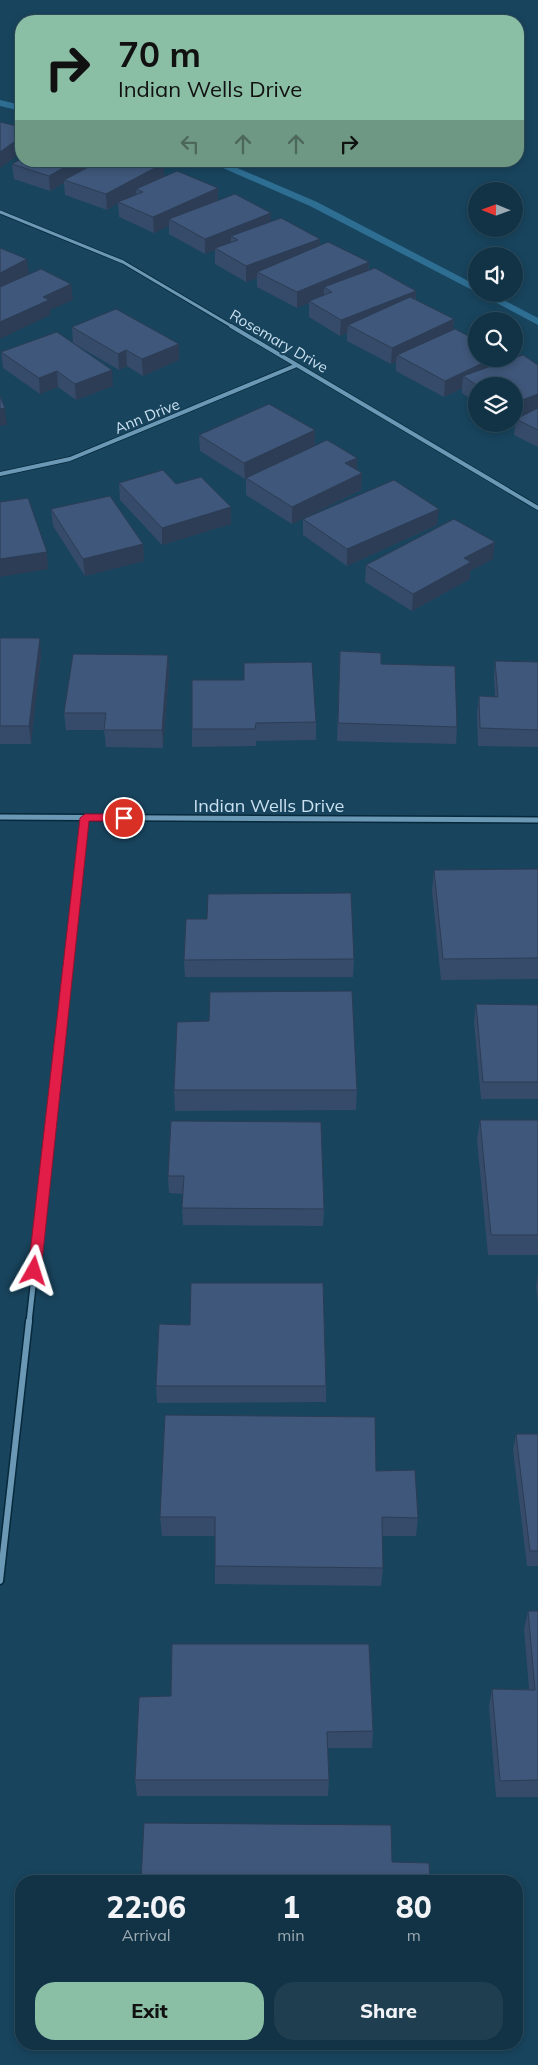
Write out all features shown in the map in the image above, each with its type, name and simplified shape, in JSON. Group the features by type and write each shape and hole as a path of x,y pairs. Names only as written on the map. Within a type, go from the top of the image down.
{"street":[{"name":"Rosemary Drive","path":"0,212 123,262 538,508"},
{"name":"Ann Drive","path":"0,474 70,459 297,365"},
{"name":"Indian Wells Drive","path":"0,817 538,820"},
{"path":"0,1581 85,818"}],"building":[{"path":"0,122 15,126 15,141 0,152"},
{"path":"21,167 65,167 49,176"},
{"path":"89,167 157,167 106,194 64,180"},
{"path":"177,171 218,188 153,217 118,202 143,192 136,189"},
{"path":"235,194 271,213 205,239 169,219"},
{"path":"281,218 320,239 246,266 215,248 238,240 231,236"},
{"path":"328,242 369,262 297,292 257,272"},
{"path":"0,248 27,259 0,273"},
{"path":"375,268 416,291 341,320 309,301 332,292 324,287"},
{"path":"41,269 71,284 43,297 49,300 0,322 0,287"},
{"path":"410,297 454,319 392,348 348,325"},
{"path":"116,309 179,344 142,359 126,350 118,354 72,327"},
{"path":"455,329 468,336 468,367 474,367 445,381 397,355"},
{"path":"57,332 112,370 75,384 57,371 39,378 1,352"},
{"path":"523,355 538,365 538,394 523,400 523,377 468,377 468,379 463,376 489,367 523,367"},
{"path":"0,396 5,408 0,409"},
{"path":"269,404 315,430 244,463 199,435"},
{"path":"538,408 538,430 523,422 523,416"},
{"path":"327,440 357,458 345,463 362,473 292,507 246,478"},
{"path":"163,470 176,484 201,477 231,507 162,528 119,483"},
{"path":"394,480 439,509 347,549 303,519"},
{"path":"110,496 143,544 83,559 51,509"},
{"path":"28,498 47,552 0,559 0,502"},
{"path":"454,519 495,542 464,558 471,562 413,594 366,565"},
{"path":"0,638 40,638 29,726 0,726"},
{"path":"340,651 381,653 381,664 455,666 457,727 338,723"},
{"path":"73,654 168,655 162,730 104,730 106,713 64,713"},
{"path":"495,661 538,662 538,730 480,728 479,696 498,697"},
{"path":"312,662 316,722 256,723 255,729 192,729 192,680 244,680 244,663"},
{"path":"538,869 538,958 443,959 434,870"},
{"path":"351,893 354,959 184,960 186,919 207,919 208,894"},
{"path":"352,991 357,1090 174,1090 177,1022 209,1021 210,992"},
{"path":"476,1004 538,1005 538,1082 483,1082"},
{"path":"480,1120 538,1120 538,1235 491,1235"},
{"path":"171,1121 321,1122 324,1209 182,1208 184,1176 168,1176"},
{"path":"191,1283 323,1283 326,1386 156,1386 159,1324 190,1325"},
{"path":"165,1415 375,1417 376,1471 415,1470 418,1518 382,1517 383,1568 215,1566 215,1517 160,1517"},
{"path":"516,1434 538,1434 538,1551 530,1551"},
{"path":"528,1611 538,1611 538,1780 500,1781 492,1689 535,1690"},
{"path":"172,1644 369,1644 373,1731 327,1732 329,1780 135,1780 139,1697 171,1696"},
{"path":"144,1823 391,1825 392,1862 429,1863 430,1875 141,1875"}],"waterway":[{"path":"0,103 15,107"},
{"path":"228,167 313,204 468,285"},
{"path":"500,302 538,322"}],"route":[{"path":"34,1271 85,818 124,818"}]}
